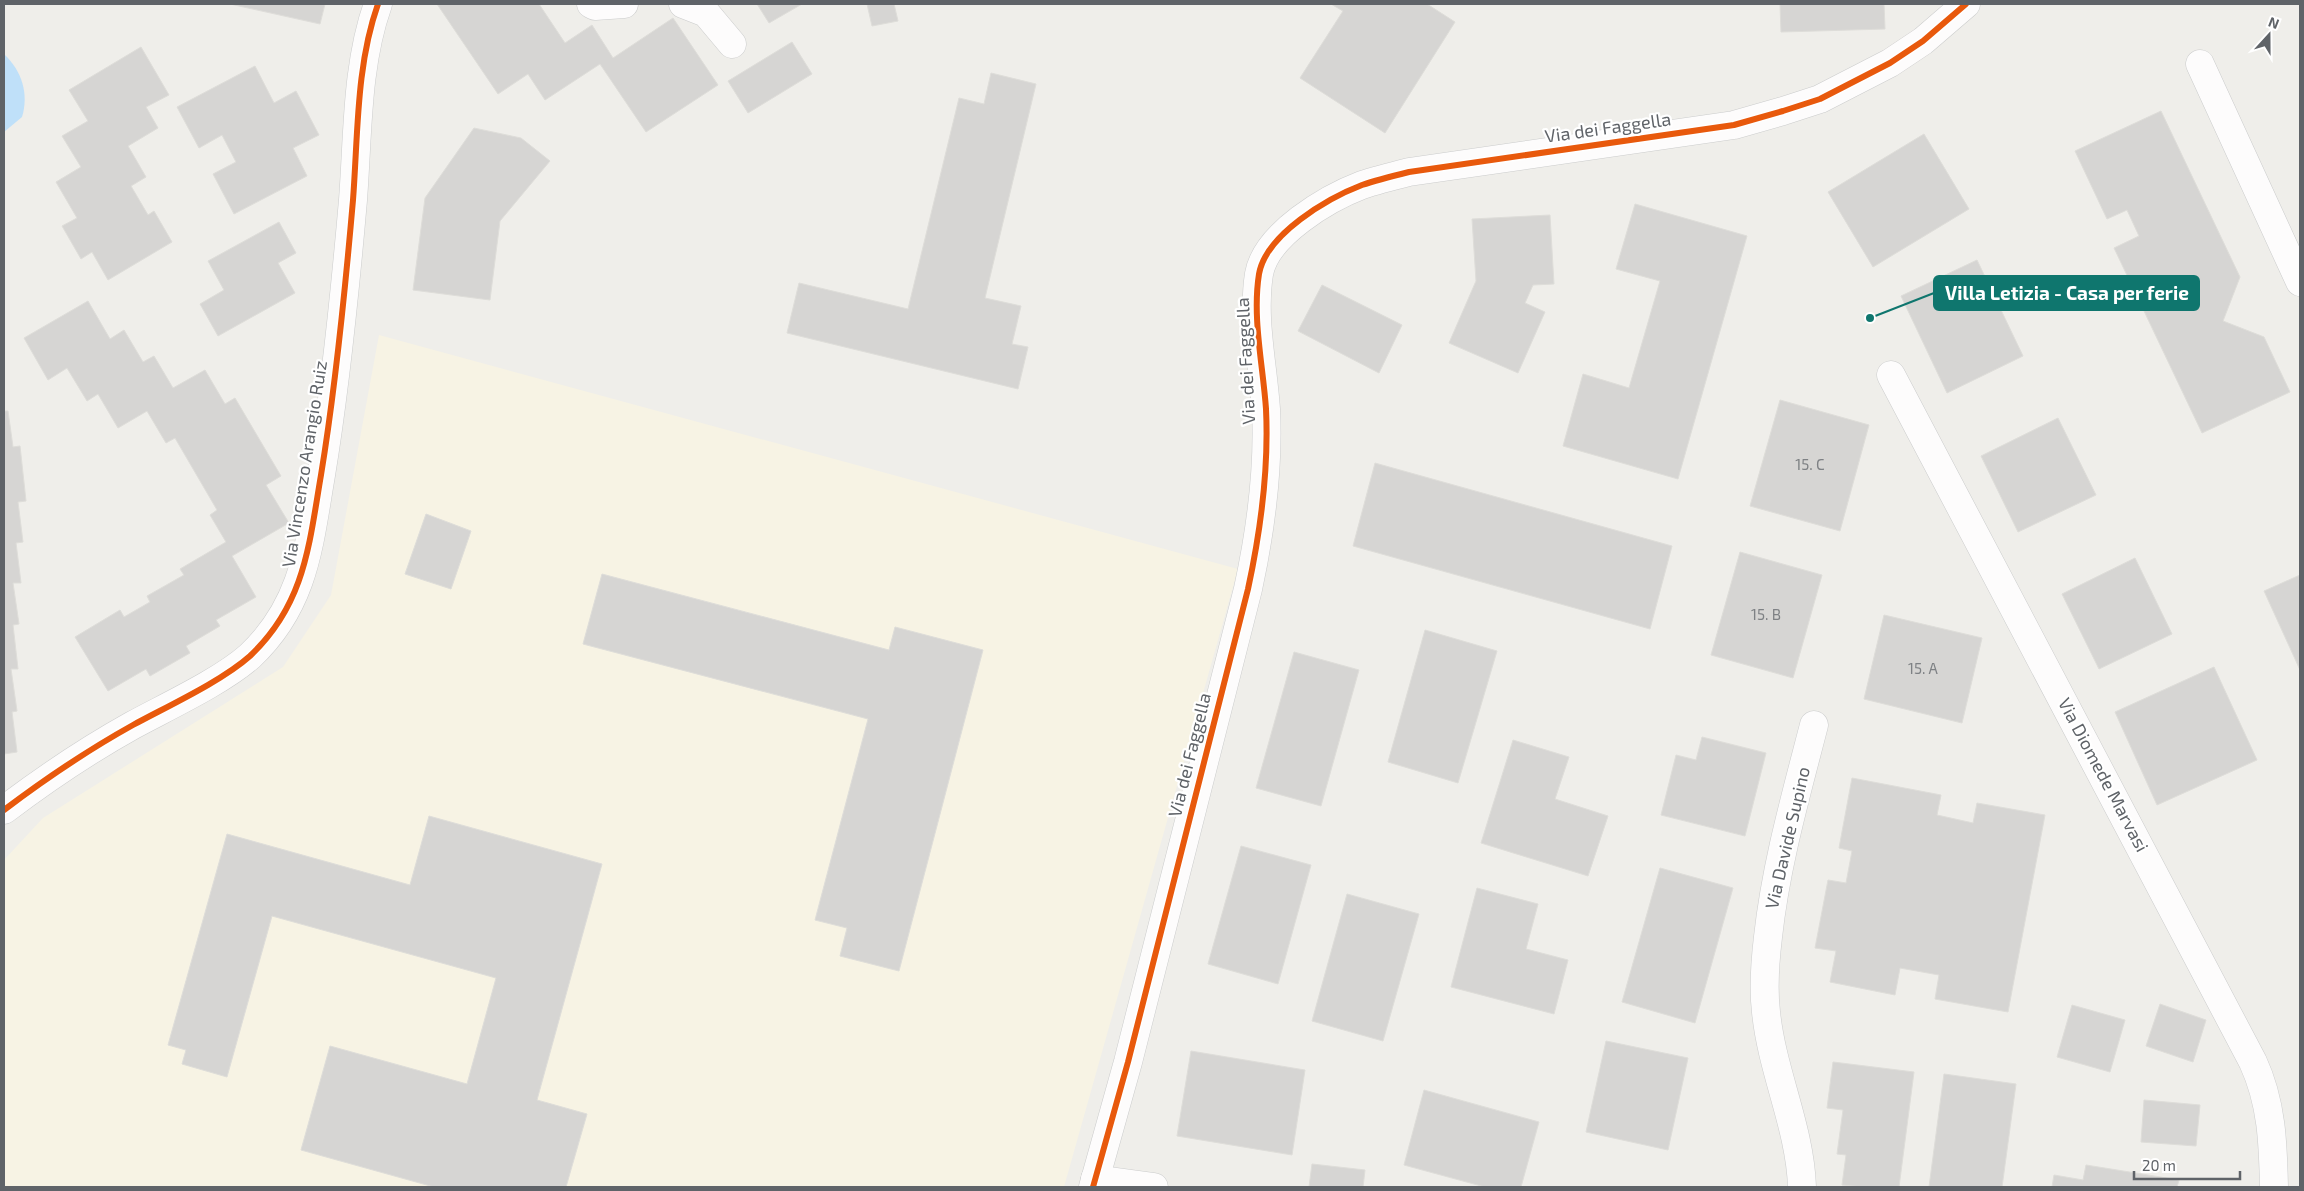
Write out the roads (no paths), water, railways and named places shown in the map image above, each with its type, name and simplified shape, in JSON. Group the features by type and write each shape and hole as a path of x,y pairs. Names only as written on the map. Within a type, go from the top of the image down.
{"street":[{"name":"Via Vincenzo Arangio Ruiz","path":"4,810 49,776 220,677 249,657 269,636 289,607 300,584 309,545 328,430 343,318 364,52 378,4"},
{"path":"591,4 595,6 624,4"},
{"path":"682,4 706,14 732,44"},
{"name":"Via dei Faggella","path":"1094,1183 1130,1052 1260,535 1264,505 1266,410 1257,293 1259,271 1271,248 1295,223 1322,206 1360,186 1383,178 1409,172 1734,125 1820,98 1890,63 1923,41 1966,4"},
{"path":"2200,64 2300,282"},
{"name":"Via Diomede Marvasi","path":"1891,375 2254,1062 2265,1093 2271,1121 2274,1187"},
{"name":"Via Davide Supino","path":"1802,1187 1792,1120 1780,1083 1766,1015 1764,970 1776,871 1814,725"},
{"path":"1094,1183 1154,1187"}],"water":[{"path":"4,54 19,75 25,100 22,117 4,132"}],"place":[{"name":"Villa Letizia - Casa per ferie","path":"1870,318"}]}
